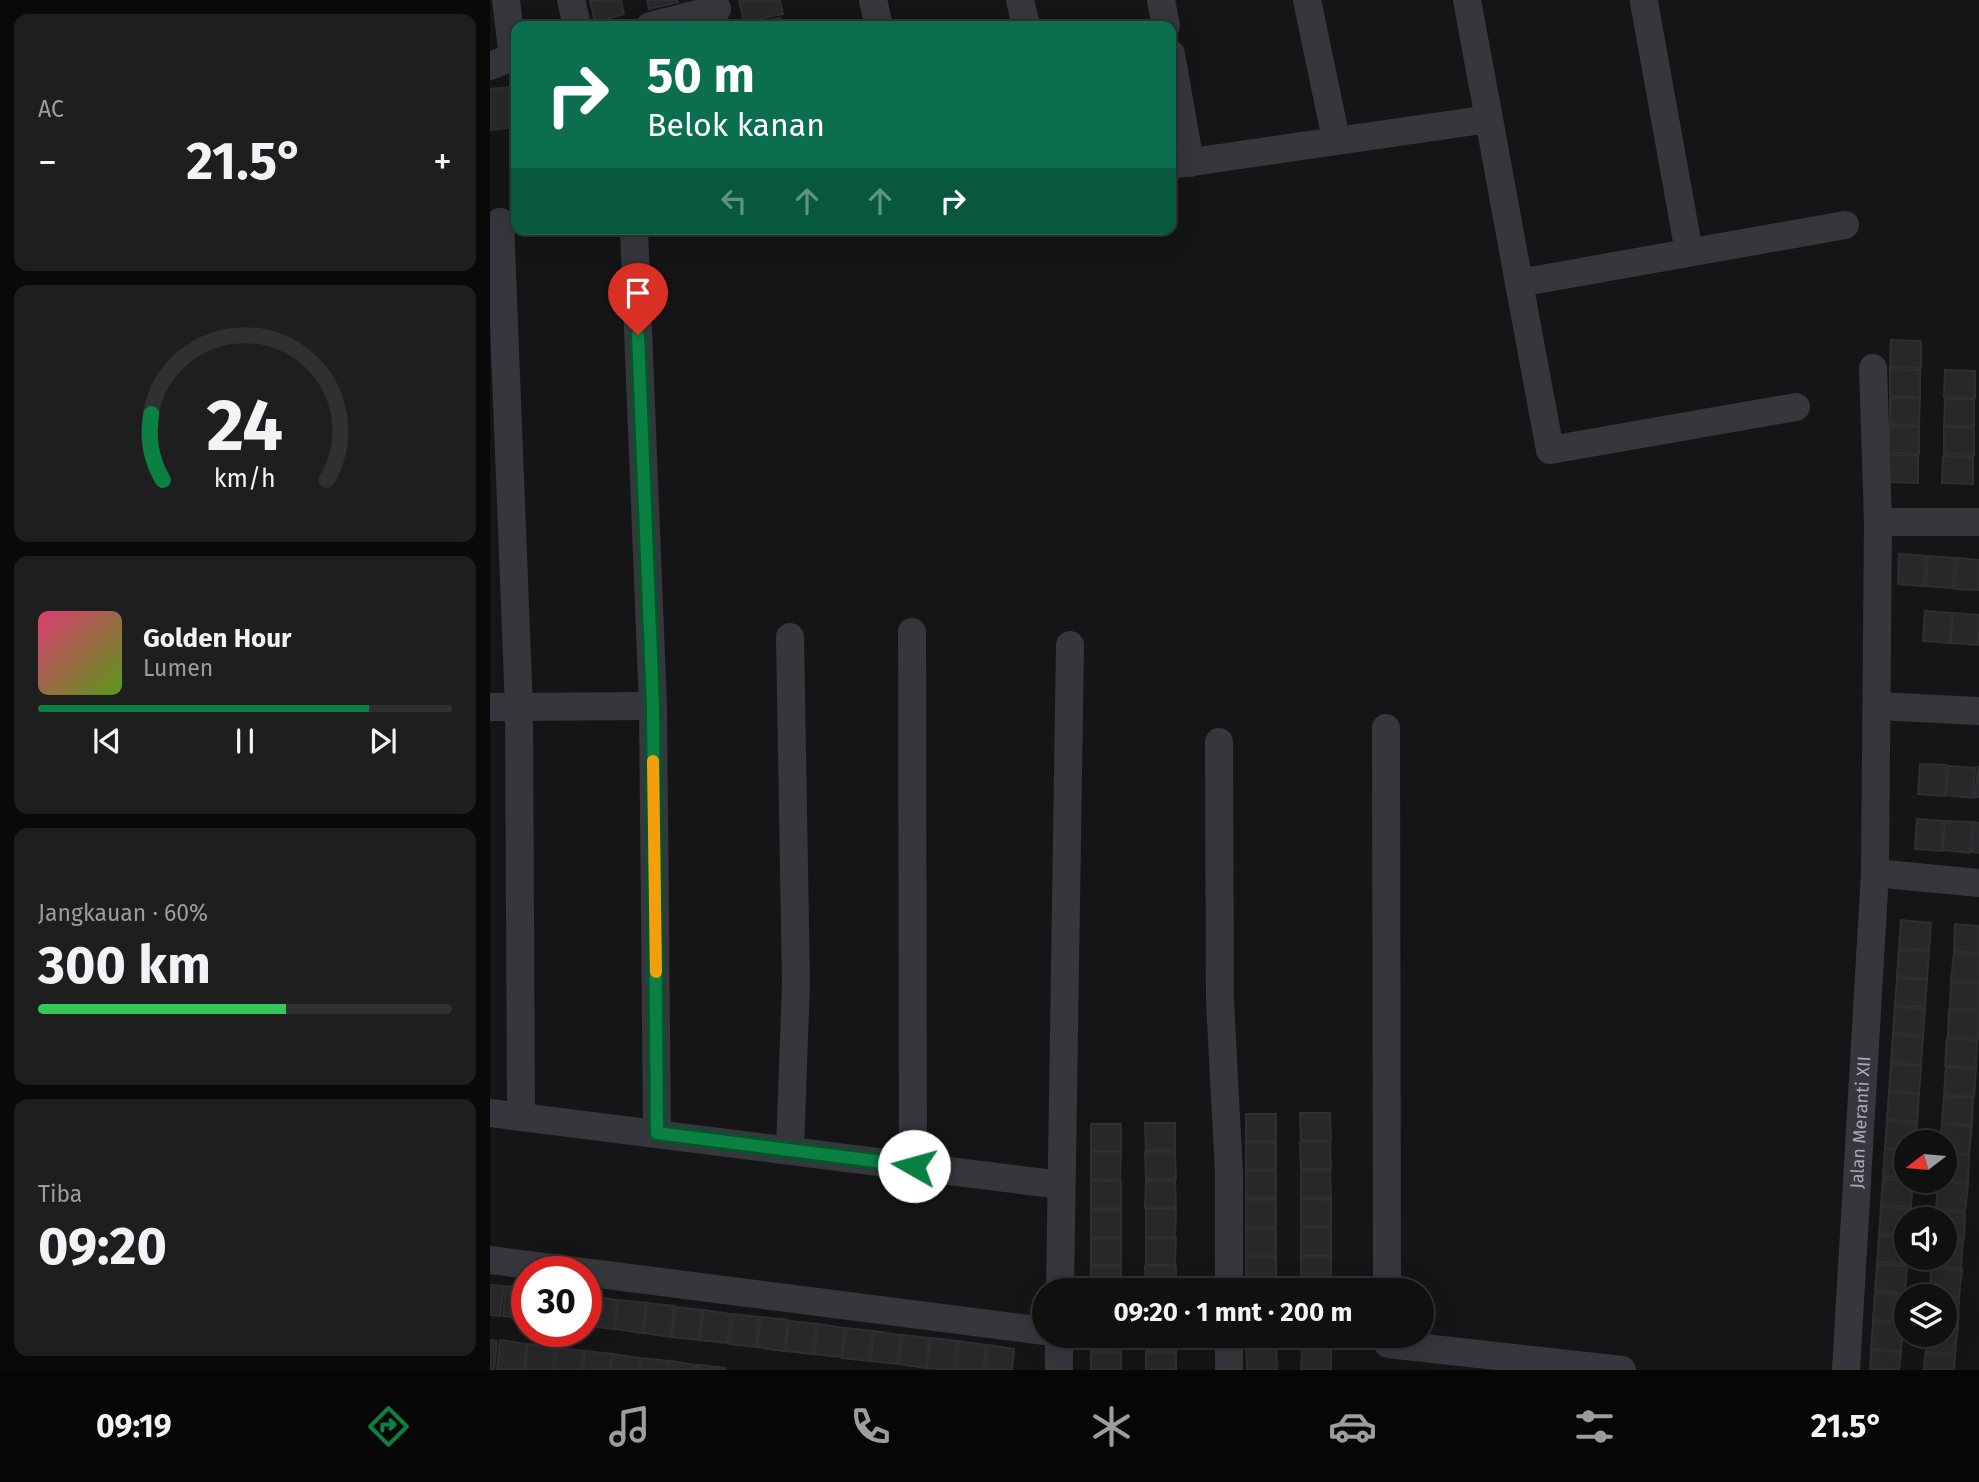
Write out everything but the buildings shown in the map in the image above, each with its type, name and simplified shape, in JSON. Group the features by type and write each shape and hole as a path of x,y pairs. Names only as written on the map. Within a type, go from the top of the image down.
{"street":[{"path":"506,0 507,60"},
{"path":"571,0 576,21"},
{"path":"873,0 878,21"},
{"path":"1020,0 1025,21"},
{"path":"1161,0 1165,21"},
{"path":"1307,0 1336,139"},
{"path":"1467,0 1550,450 1796,407"},
{"path":"1644,2 1689,253"},
{"path":"674,21 718,12"},
{"path":"1176,115 1180,164 1336,139 1489,119"},
{"path":"502,222 519,708 521,1116"},
{"path":"1519,283 1845,225"},
{"path":"634,235 653,706 657,1133"},
{"name":"Jalan Meranti XII","path":"1846,1370 1875,873 1878,522 1873,368"},
{"path":"1878,522 1979,522"},
{"path":"912,632 914,1166"},
{"path":"790,637 796,984 790,1150"},
{"path":"1060,1278 1070,645"},
{"path":"490,707 653,706"},
{"path":"1878,706 1979,711"},
{"path":"1386,728 1387,1278"},
{"path":"1219,742 1220,1001 1230,1174 1230,1278"},
{"path":"1875,873 1979,883"},
{"path":"490,1113 1061,1185"},
{"path":"490,1260 1032,1329"},
{"path":"1059,1348 1059,1370"},
{"path":"1230,1348 1230,1370"},
{"path":"1388,1350 1622,1370"}],"slow traffic":[{"path":"653,761 656,972"}],"route":[{"path":"638,335 653,706 657,1133 914,1166"}]}
